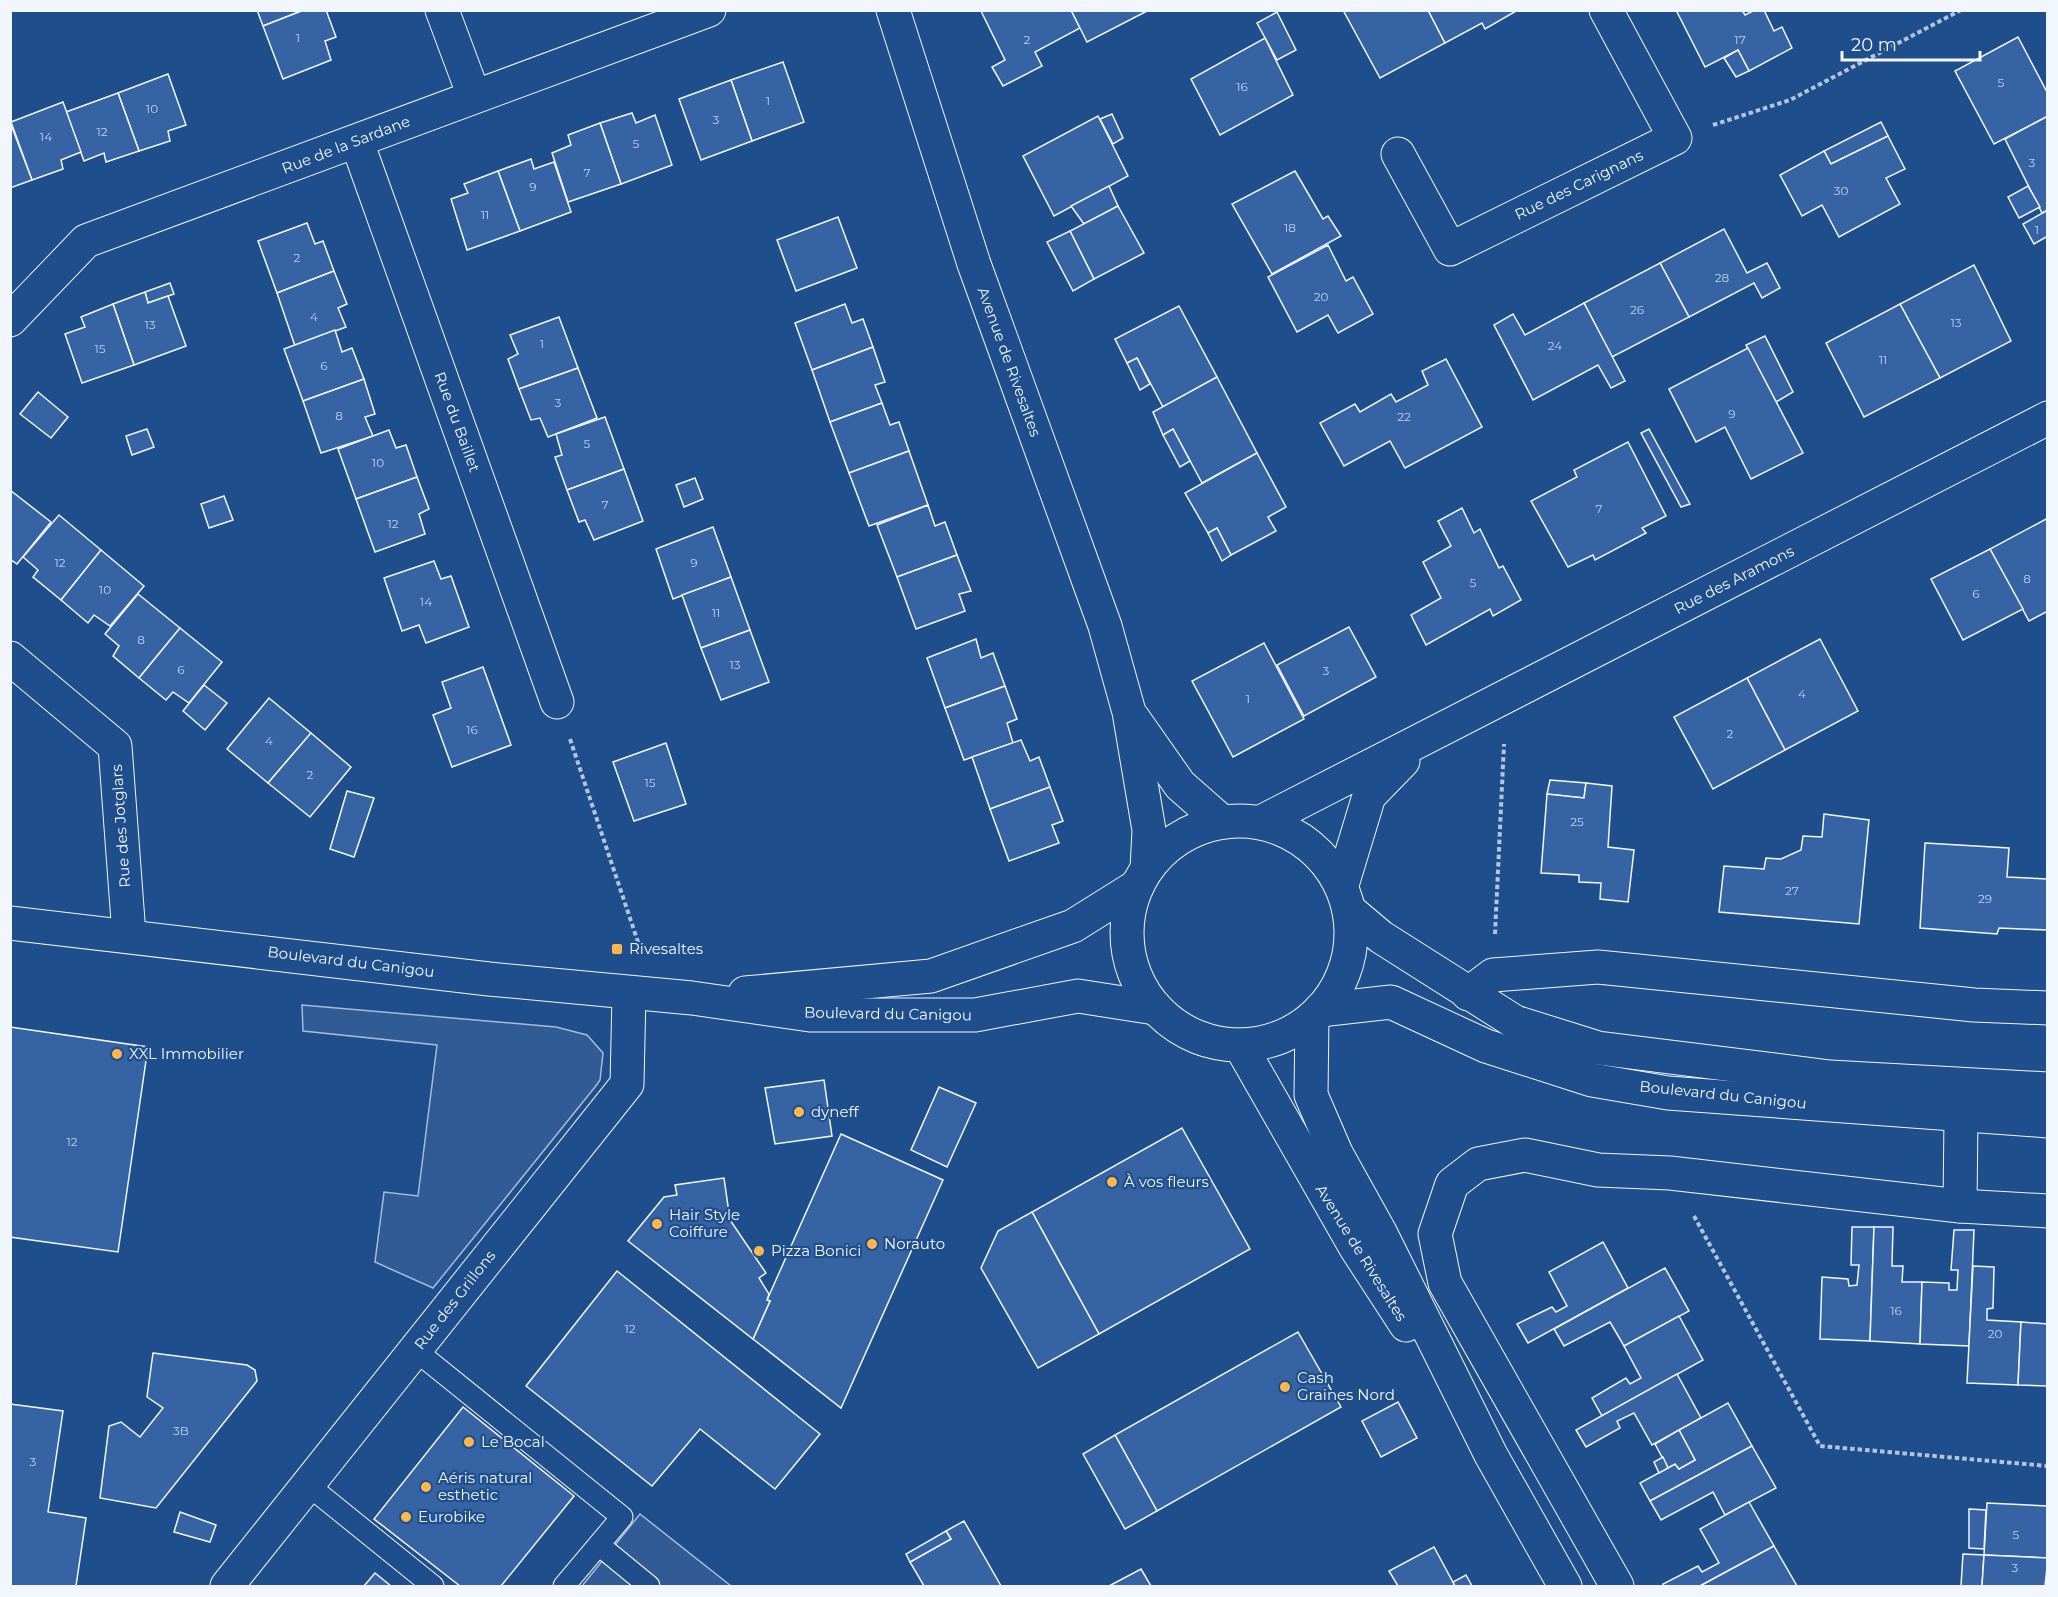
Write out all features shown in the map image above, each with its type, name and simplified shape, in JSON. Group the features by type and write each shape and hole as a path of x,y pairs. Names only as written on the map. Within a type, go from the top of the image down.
{"street":[{"path":"441,10 474,96"},
{"name":"Rue de la Sardane","path":"10,320 86,241 709,10"},
{"name":"Avenue de Rivesaltes","path":"893,10 974,264 1105,626 1129,712 1149,830 1142,877"},
{"path":"1606,10 1675,138"},
{"name":"Rue des Carignans","path":"1398,154 1450,249 1675,138"},
{"name":"Rue du Baillet","path":"357,142 557,702"},
{"name":"Rue des Aramons","path":"1261,822 2048,418"},
{"name":"Rue des Jotglars","path":"10,658 115,746 129,935"},
{"name":"Avenue de Rivesaltes","path":"1129,712 1180,784 1222,822"},
{"name":"Rue des Aramons","path":"1345,897 1369,796 1420,742"},
{"path":"1261,822 1222,822 1193,830 1167,846 1142,877 1128,917 1128,949 1137,980 1155,1008 1179,1028 1208,1041 1240,1045 1266,1042 1291,1032 1316,1014 1341,980 1351,945 1345,897"},
{"name":"Boulevard du Canigou","path":"1261,822 1294,834 1322,856 1345,897 1381,937 1481,985 1515,1022 1598,1048 1830,1077 2048,1089"},
{"name":"Boulevard du Canigou","path":"692,998 931,976 1073,926 1142,877"},
{"name":"Boulevard du Canigou","path":"10,923 692,998 810,1014 975,1015 1078,996 1155,1008"},
{"path":"1481,985 1598,967 1974,1005 2048,1008"},
{"name":"Rue des Grillons","path":"227,1587 627,1084 643,994"},
{"name":"Boulevard du Canigou","path":"1316,1014 1391,1002 1486,1046 1592,1080 1657,1091 2048,1121"},
{"name":"Avenue de Rivesaltes","path":"1316,1014 1311,1095 1340,1160 1381,1234 1491,1455 1565,1587"},
{"name":"Avenue de Rivesaltes","path":"1240,1045 1356,1248 1491,1455"},
{"path":"1960,1206 1961,1116"},
{"path":"1617,1587 1445,1283 1435,1234 1452,1184 1478,1164 1525,1155 1598,1170 1670,1173 1960,1206 2048,1211"}],"lane":[{"path":"415,1350 622,1517 564,1587"},
{"path":"308,1485 433,1587"},
{"path":"599,1545 649,1587"}],"path":[{"path":"1675,138 1790,100 1961,10"},
{"path":"1481,985 1506,698"},
{"path":"557,702 643,994"},
{"path":"1670,1173 1820,1446 2048,1466"}],"shaded area":[{"path":"302,1005 556,1027 587,1035 603,1053 600,1080 595,1087 433,1288 375,1262 384,1192 418,1196 437,1045 303,1031"},
{"path":"640,1514 731,1586 582,1586"}],"building":[{"path":"257,10 304,10 263,26"},
{"path":"304,10 326,10 336,37 325,41 331,60 283,79 263,26"},
{"path":"1071,10 1080,28 1035,52 1042,66 1003,86 992,67 1005,60 981,11"},
{"path":"1071,10 1149,10 1087,42"},
{"path":"1343,10 1428,10 1445,43 1380,78"},
{"path":"1428,10 1518,10 1485,29 1482,23 1445,43"},
{"path":"1676,10 1742,10 1745,15 1755,10 1764,10 1774,31 1782,27 1792,48 1749,71 1738,50 1705,67"},
{"path":"1277,12 1296,50 1277,60 1257,23"},
{"path":"2018,37 2048,94 2048,116 1994,144 1955,71"},
{"path":"1265,38 1293,95 1220,135 1191,79"},
{"path":"1738,50 1749,71 1736,77 1724,58"},
{"path":"783,62 804,122 752,141 731,80"},
{"path":"168,74 186,125 168,131 170,141 139,151 118,93"},
{"path":"731,80 752,141 701,160 679,99"},
{"path":"118,93 139,151 106,162 104,153 84,161 66,112"},
{"path":"63,102 81,152 61,160 63,169 32,180 11,122"},
{"path":"632,113 636,123 655,115 672,165 621,184 600,123"},
{"path":"1112,114 1123,138 1113,144 1100,119"},
{"path":"1098,116 1128,176 1054,216 1023,156"},
{"path":"2048,116 2048,210 2042,213 2005,139"},
{"path":"10,122 32,180 10,188"},
{"path":"1881,122 1888,136 1831,164 1824,151"},
{"path":"600,123 621,184 568,202 552,153 571,145 568,135"},
{"path":"1888,136 1905,169 1886,178 1900,204 1839,237 1822,205 1802,216 1780,175 1824,151 1831,164"},
{"path":"531,159 534,169 554,162 571,212 520,231 498,171"},
{"path":"498,171 520,231 467,250 451,199 468,193 464,184"},
{"path":"1295,171 1323,219 1328,216 1341,236 1272,274 1232,204"},
{"path":"1109,186 1118,206 1084,224 1071,206"},
{"path":"2028,186 2040,207 2019,218 2008,197"},
{"path":"1118,206 1144,253 1094,279 1070,231"},
{"path":"2048,210 2048,236 2034,244 2023,224"},
{"path":"838,217 857,268 796,291 777,240"},
{"path":"307,223 315,244 323,241 334,271 277,293 258,241"},
{"path":"1724,229 1747,273 1767,263 1780,288 1762,298 1754,283 1689,317 1660,263"},
{"path":"1070,231 1094,279 1073,291 1047,242"},
{"path":"1328,245 1346,281 1353,277 1373,314 1338,333 1328,315 1297,332 1268,277"},
{"path":"1660,263 1689,317 1612,357 1584,303"},
{"path":"1974,265 2011,341 1940,378 1900,304"},
{"path":"334,271 347,304 338,308 346,327 295,346 277,293"},
{"path":"170,283 174,294 148,303 145,292"},
{"path":"145,292 148,303 168,296 186,346 134,365 113,304"},
{"path":"1584,303 1625,381 1611,388 1598,365 1533,400 1494,325 1513,314 1525,335"},
{"path":"113,304 134,365 82,383 65,334 85,327 81,317"},
{"path":"845,304 852,323 863,319 873,347 812,370 795,323"},
{"path":"1900,304 1940,378 1864,417 1826,343"},
{"path":"1179,306 1217,377 1163,407 1137,358 1127,363 1115,339"},
{"path":"559,317 578,368 519,389 508,359 518,354 510,335"},
{"path":"335,330 342,352 352,348 364,379 303,401 284,349"},
{"path":"1765,336 1793,392 1776,402 1746,345"},
{"path":"873,347 885,382 875,385 882,403 830,422 812,370"},
{"path":"1748,348 1803,453 1751,479 1725,427 1696,442 1669,389"},
{"path":"1137,358 1150,384 1140,390 1127,363"},
{"path":"1446,359 1482,427 1405,468 1390,441 1344,466 1320,423 1355,404 1360,412 1391,394 1396,402 1428,385 1422,371"},
{"path":"578,368 597,418 548,437 540,418 531,420 519,389"},
{"path":"1217,377 1257,453 1202,483 1173,429 1163,435 1153,412"},
{"path":"364,379 375,414 365,417 373,436 321,453 303,401"},
{"path":"38,392 68,417 51,438 20,414"},
{"path":"882,403 890,425 899,422 909,451 849,473 830,422"},
{"path":"605,417 624,469 567,490 555,457 562,455 556,434"},
{"path":"147,429 154,447 132,455 126,436"},
{"path":"1173,429 1190,461 1180,467 1163,435"},
{"path":"1649,429 1690,504 1681,507 1641,433"},
{"path":"389,430 396,448 406,445 417,477 356,499 338,449"},
{"path":"1628,442 1666,516 1642,528 1646,533 1595,560 1593,555 1568,567 1531,501 1577,477 1574,470"},
{"path":"909,451 928,505 869,526 849,473"},
{"path":"1257,453 1286,507 1268,517 1276,531 1231,555 1217,528 1208,533 1185,493"},
{"path":"624,469 643,521 594,540 585,520 579,522 567,490"},
{"path":"417,477 429,509 419,514 425,534 375,552 356,499"},
{"path":"695,478 703,499 684,507 676,485"},
{"path":"10,490 51,522 17,564 10,559"},
{"path":"224,496 233,520 209,528 201,504"},
{"path":"928,505 935,526 945,522 957,555 897,577 877,525"},
{"path":"1462,508 1474,533 1480,529 1499,568 1503,566 1521,600 1493,616 1490,609 1426,645 1411,615 1441,598 1423,562 1451,546 1438,521"},
{"path":"59,515 101,550 61,600 33,577 38,570 23,557"},
{"path":"2048,518 2048,611 2029,621 1990,549"},
{"path":"713,527 731,577 673,599 656,549"},
{"path":"1217,528 1231,555 1222,561 1208,533"},
{"path":"1990,549 2023,609 1963,640 1931,579"},
{"path":"101,550 144,586 110,626 94,615 88,623 61,600"},
{"path":"957,555 971,591 959,594 965,611 916,629 897,577"},
{"path":"434,561 441,579 451,576 469,627 426,643 419,625 402,631 384,578"},
{"path":"731,577 750,630 701,648 682,595"},
{"path":"138,594 180,628 139,678 113,656 119,646 105,634"},
{"path":"1349,627 1376,677 1304,716 1277,665"},
{"path":"180,628 222,662 189,703 173,692 166,700 139,678"},
{"path":"750,630 769,682 721,700 701,648"},
{"path":"976,639 981,658 993,653 1005,686 945,708 927,658"},
{"path":"1820,639 1858,711 1785,750 1747,678"},
{"path":"1264,643 1304,719 1233,757 1192,681"},
{"path":"483,667 511,745 452,767 433,715 451,708 442,682"},
{"path":"1747,678 1785,750 1713,789 1674,717"},
{"path":"204,685 227,703 205,730 183,711"},
{"path":"1005,686 1017,719 1007,723 1013,743 964,760 945,708"},
{"path":"269,698 311,733 268,783 227,749"},
{"path":"311,733 351,767 310,817 268,783"},
{"path":"1021,740 1030,761 1039,757 1050,787 990,809 972,757"},
{"path":"666,743 686,804 634,821 613,762"},
{"path":"1550,780 1586,783 1584,798 1547,794"},
{"path":"1586,783 1612,786 1608,847 1634,850 1628,902 1600,899 1601,883 1579,882 1579,875 1541,873 1547,794 1584,798"},
{"path":"1050,787 1063,821 1052,825 1059,843 1009,861 990,809"},
{"path":"347,791 374,798 354,857 330,849"},
{"path":"1824,814 1869,820 1859,924 1719,912 1724,866 1764,869 1766,858 1781,859 1801,850 1803,836 1822,837"},
{"path":"1925,843 2009,848 2007,877 2048,879 2047,930 1999,928 1997,934 1920,928"},
{"path":"10,1027 148,1047 118,1252 10,1237"},
{"name":"dyneff","path":"824,1080 832,1136 775,1144 765,1088"},
{"path":"939,1087 976,1103 947,1167 911,1150"},
{"path":"1182,1128 1250,1249 1099,1334 1032,1212"},
{"path":"841,1134 943,1180 841,1408 753,1339 770,1301 767,1300"},
{"path":"724,1178 730,1220 766,1273 759,1278 769,1294 767,1300 770,1301 753,1339 628,1241 664,1197 677,1195 675,1185"},
{"path":"1032,1212 1099,1334 1038,1368 981,1268 998,1231"},
{"path":"1852,1227 1874,1227 1870,1341 1820,1339 1822,1277 1848,1279 1849,1286 1857,1285 1859,1265 1851,1265"},
{"path":"1874,1227 1893,1227 1892,1266 1903,1266 1902,1282 1922,1282 1920,1344 1870,1341"},
{"path":"1954,1230 1974,1230 1969,1346 1920,1344 1922,1282 1949,1283 1949,1290 1957,1290 1958,1270 1951,1270"},
{"path":"1603,1242 1628,1288 1528,1343 1517,1324 1552,1307 1556,1312 1567,1306 1549,1272"},
{"path":"1973,1266 1994,1267 1993,1308 1987,1309 1987,1320 2021,1322 2018,1385 1967,1383"},
{"path":"1665,1268 1689,1311 1624,1346 1610,1322 1564,1346 1554,1329"},
{"path":"617,1271 820,1434 775,1489 700,1429 652,1486 526,1386"},
{"path":"1679,1316 1703,1360 1602,1416 1592,1398 1626,1378 1630,1384 1641,1378 1624,1346"},
{"path":"2021,1322 2048,1324 2048,1386 2018,1385"},
{"path":"1298,1332 1341,1407 1157,1511 1115,1435"},
{"path":"153,1353 247,1365 255,1370 257,1381 156,1508 100,1498 109,1426 121,1422 140,1437 163,1408 147,1397"},
{"path":"1677,1374 1701,1418 1652,1445 1634,1413 1617,1421 1620,1428 1586,1447 1576,1430"},
{"path":"1398,1402 1417,1438 1381,1457 1362,1421"},
{"path":"1728,1403 1752,1446 1650,1501 1640,1483 1675,1464 1679,1469 1695,1460 1679,1430"},
{"path":"10,1404 63,1411 48,1512 86,1518 76,1586 10,1586"},
{"path":"463,1407 574,1496 501,1586 460,1586 374,1519"},
{"path":"1679,1430 1695,1460 1679,1469 1675,1464 1668,1468 1655,1444"},
{"path":"1115,1435 1157,1511 1125,1529 1083,1454"},
{"path":"1752,1446 1776,1488 1725,1515 1713,1492 1661,1520 1650,1501"},
{"path":"1663,1457 1668,1468 1659,1473 1654,1462"},
{"path":"1749,1502 1774,1546 1700,1586 1664,1586 1663,1584 1698,1566 1702,1572 1719,1563 1700,1529"},
{"path":"1987,1503 2048,1506 2048,1558 1984,1555"},
{"path":"1969,1509 1986,1510 1984,1549 1969,1548"},
{"path":"180,1512 216,1525 210,1542 174,1532"},
{"path":"964,1521 1001,1586 924,1586 910,1562 951,1539 946,1531"},
{"path":"946,1531 951,1539 910,1562 906,1554"},
{"path":"1774,1546 1797,1586 1700,1586"},
{"path":"1434,1547 1455,1586 1398,1586 1389,1571"},
{"path":"1963,1554 1984,1555 1982,1586 1961,1586"},
{"path":"1984,1555 2048,1558 2045,1586 1982,1586"},
{"path":"1141,1569 1151,1586 1109,1586"},
{"path":"375,1573 391,1586 364,1586"},
{"path":"1466,1575 1472,1586 1455,1586 1453,1582"}],"place":[{"name":"Rivesaltes","path":"617,949"},
{"name":"XXL Immobilier","path":"117,1054"},
{"name":"dyneff","path":"799,1112"},
{"name":"À vos fleurs","path":"1112,1182"},
{"name":"Hair Style Coiffure","path":"657,1224"},
{"name":"Norauto","path":"872,1244"},
{"name":"Pizza Bonici","path":"759,1251"},
{"name":"Cash Graines Nord","path":"1285,1387"},
{"name":"Le Bocal","path":"469,1442"},
{"name":"Aéris natural esthetic","path":"426,1487"},
{"name":"Eurobike","path":"406,1517"}]}
